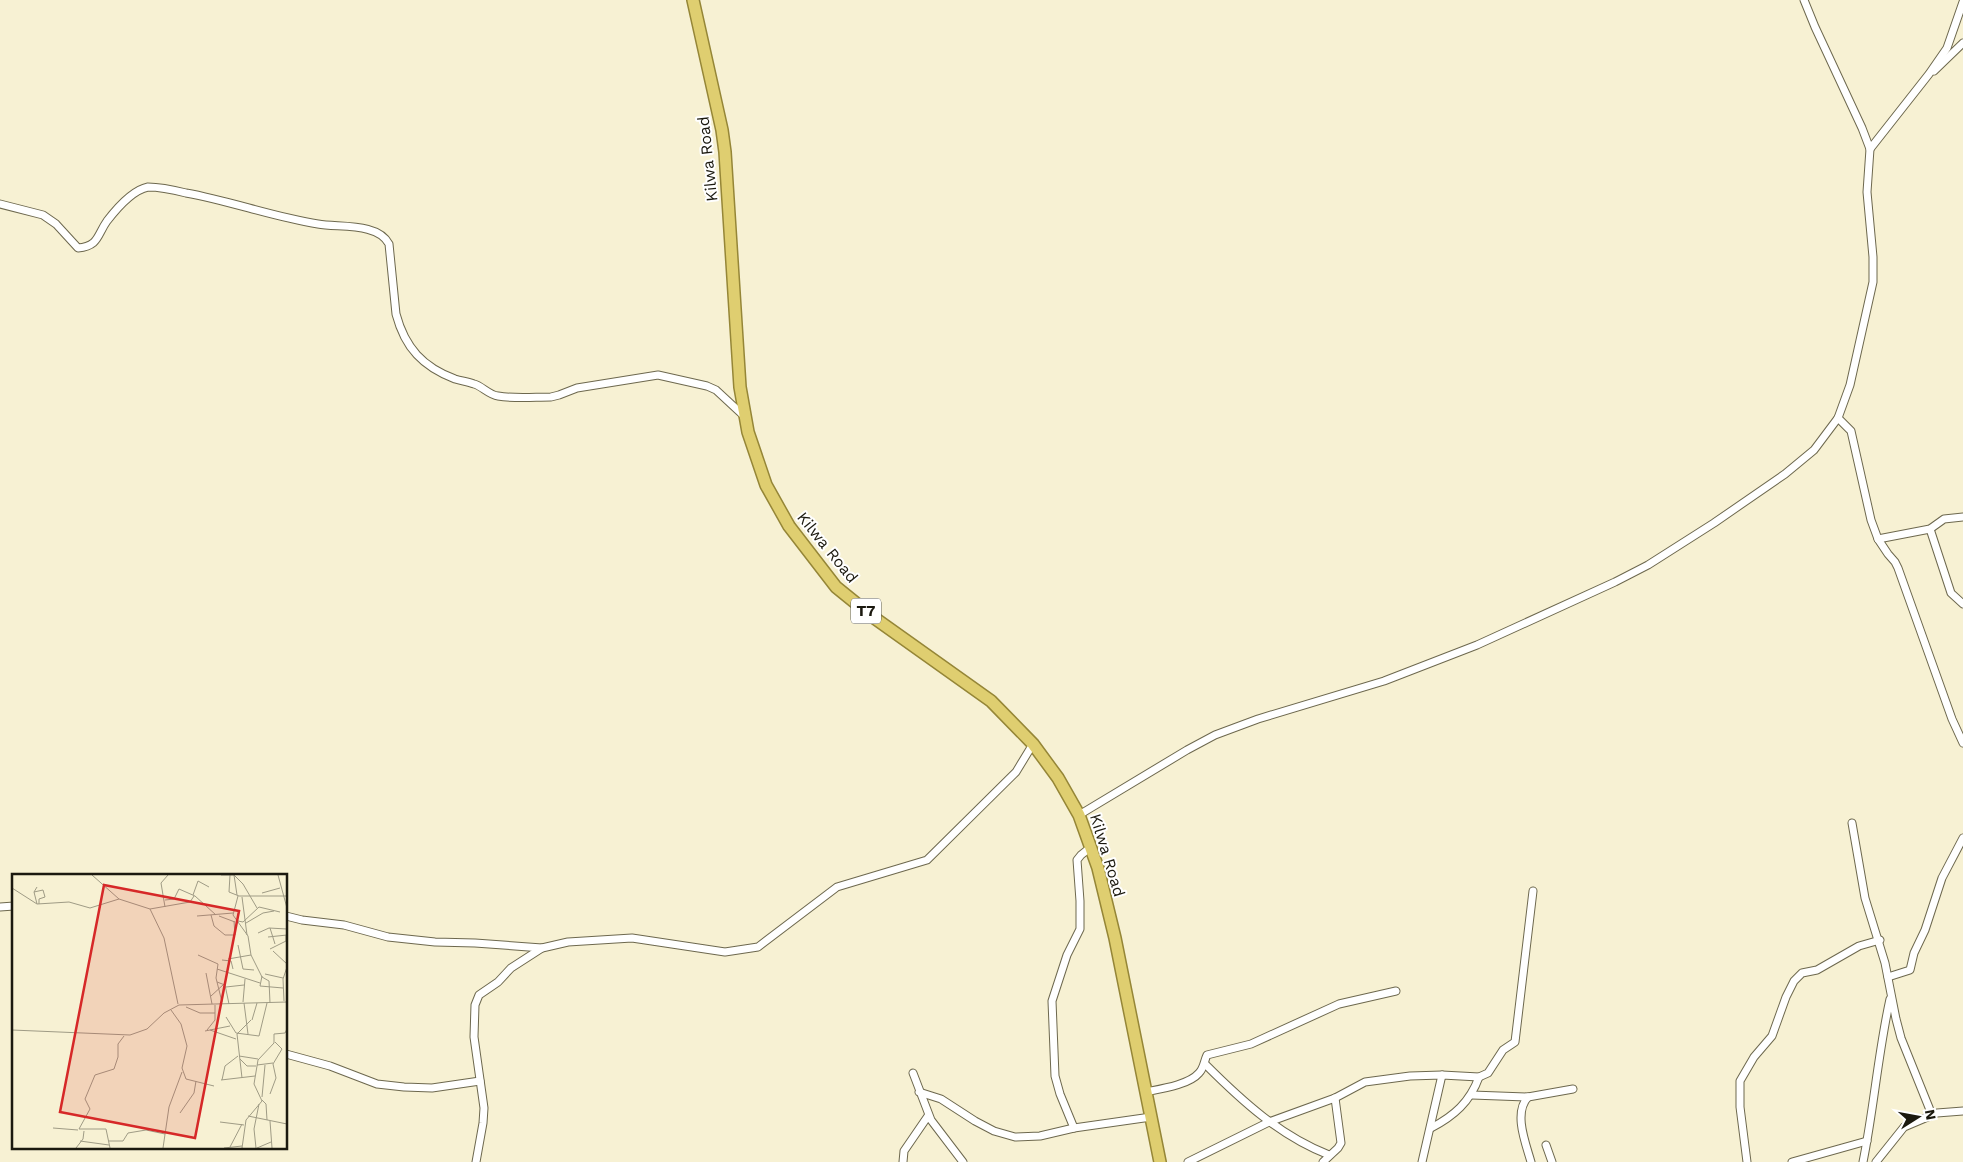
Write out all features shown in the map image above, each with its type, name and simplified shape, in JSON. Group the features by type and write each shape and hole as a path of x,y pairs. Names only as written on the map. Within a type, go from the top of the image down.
{"highway":[{"name":"Kilwa Road","path":"693,0 722,130 725,152 740,387 744,416 766,486 789,526 836,587 873,617 983,694 1033,744 1058,778 1079,815 1091,847 1115,938 1160,1162"}],"street":[{"path":"1079,815 1215,735 1258,719 1384,681 1478,645 1587,596 1632,573 1714,523 1791,469 1814,450 1838,418 1850,385 1873,282 1873,257 1867,192 1870,149 1804,0"},
{"path":"1870,149 1929,74 1949,44 1963,2"},
{"path":"1929,74 1945,62 1963,43"},
{"path":"0,204 43,214 56,224 78,248 90,245 98,239 106,222 131,196 140,188 148,187 203,196 280,217 320,225 347,226 369,230 383,237 390,247 395,308 399,325 412,350 435,370 458,380 477,384 496,396 514,397 556,396 576,388 658,375 716,390 744,416"},
{"path":"1838,418 1851,431 1871,520 1878,539 1896,562 1952,719 1963,743"},
{"path":"1878,539 1930,529 1944,519 1963,517"},
{"path":"1930,529 1952,593 1963,604"},
{"path":"288,916 344,925 388,937 435,942 542,948 562,943 632,938 725,952 758,947 837,887 922,862 932,857 960,826 1016,772 1033,744"},
{"path":"1852,823 1865,898 1880,940 1901,1038 1932,1115"},
{"path":"1888,977 1910,970 1914,953 1925,930 1942,878 1963,838"},
{"path":"1074,1128 1055,1076 1052,1001 1067,955 1079,933 1077,860 1080,855 1091,847"},
{"path":"1188,1162 1268,1122 1335,1098 1358,1085 1371,1081 1442,1075 1479,1077 1488,1073 1503,1050 1515,1042 1533,891"},
{"path":"1747,1162 1740,1108 1740,1080 1754,1057 1772,1036 1794,981 1802,973 1817,970 1859,946 1880,940"},
{"path":"476,1162 484,1115 473,1026 476,998 498,982 511,968 542,948"},
{"path":"1145,1092 1168,1087 1198,1075 1205,1064 1207,1055 1250,1044 1339,1004 1396,991"},
{"path":"1863,1162 1877,1080 1881,1040 1891,994"},
{"path":"288,1055 330,1066 377,1084 432,1088 480,1081"},
{"path":"1205,1064 1268,1122 1308,1146 1329,1155"},
{"path":"913,1073 928,1116 963,1162"},
{"path":"1422,1162 1442,1075"},
{"path":"1431,1128 1452,1116 1472,1094 1479,1077"},
{"path":"1472,1094 1528,1097 1573,1089"},
{"path":"919,1092 941,1100 975,1121 1003,1134 1025,1138 1074,1128 1151,1117"},
{"path":"1528,1097 1524,1101 1522,1120 1530,1162"},
{"path":"1323,1162 1338,1148 1340,1143 1335,1098"},
{"path":"1876,1162 1902,1128 1932,1115 1963,1111"},
{"path":"903,1162 904,1151 928,1116"},
{"path":"1792,1162 1867,1141"},
{"path":"1546,1145 1552,1162"},
{"path":"1881,1162 1883,1154"}]}
